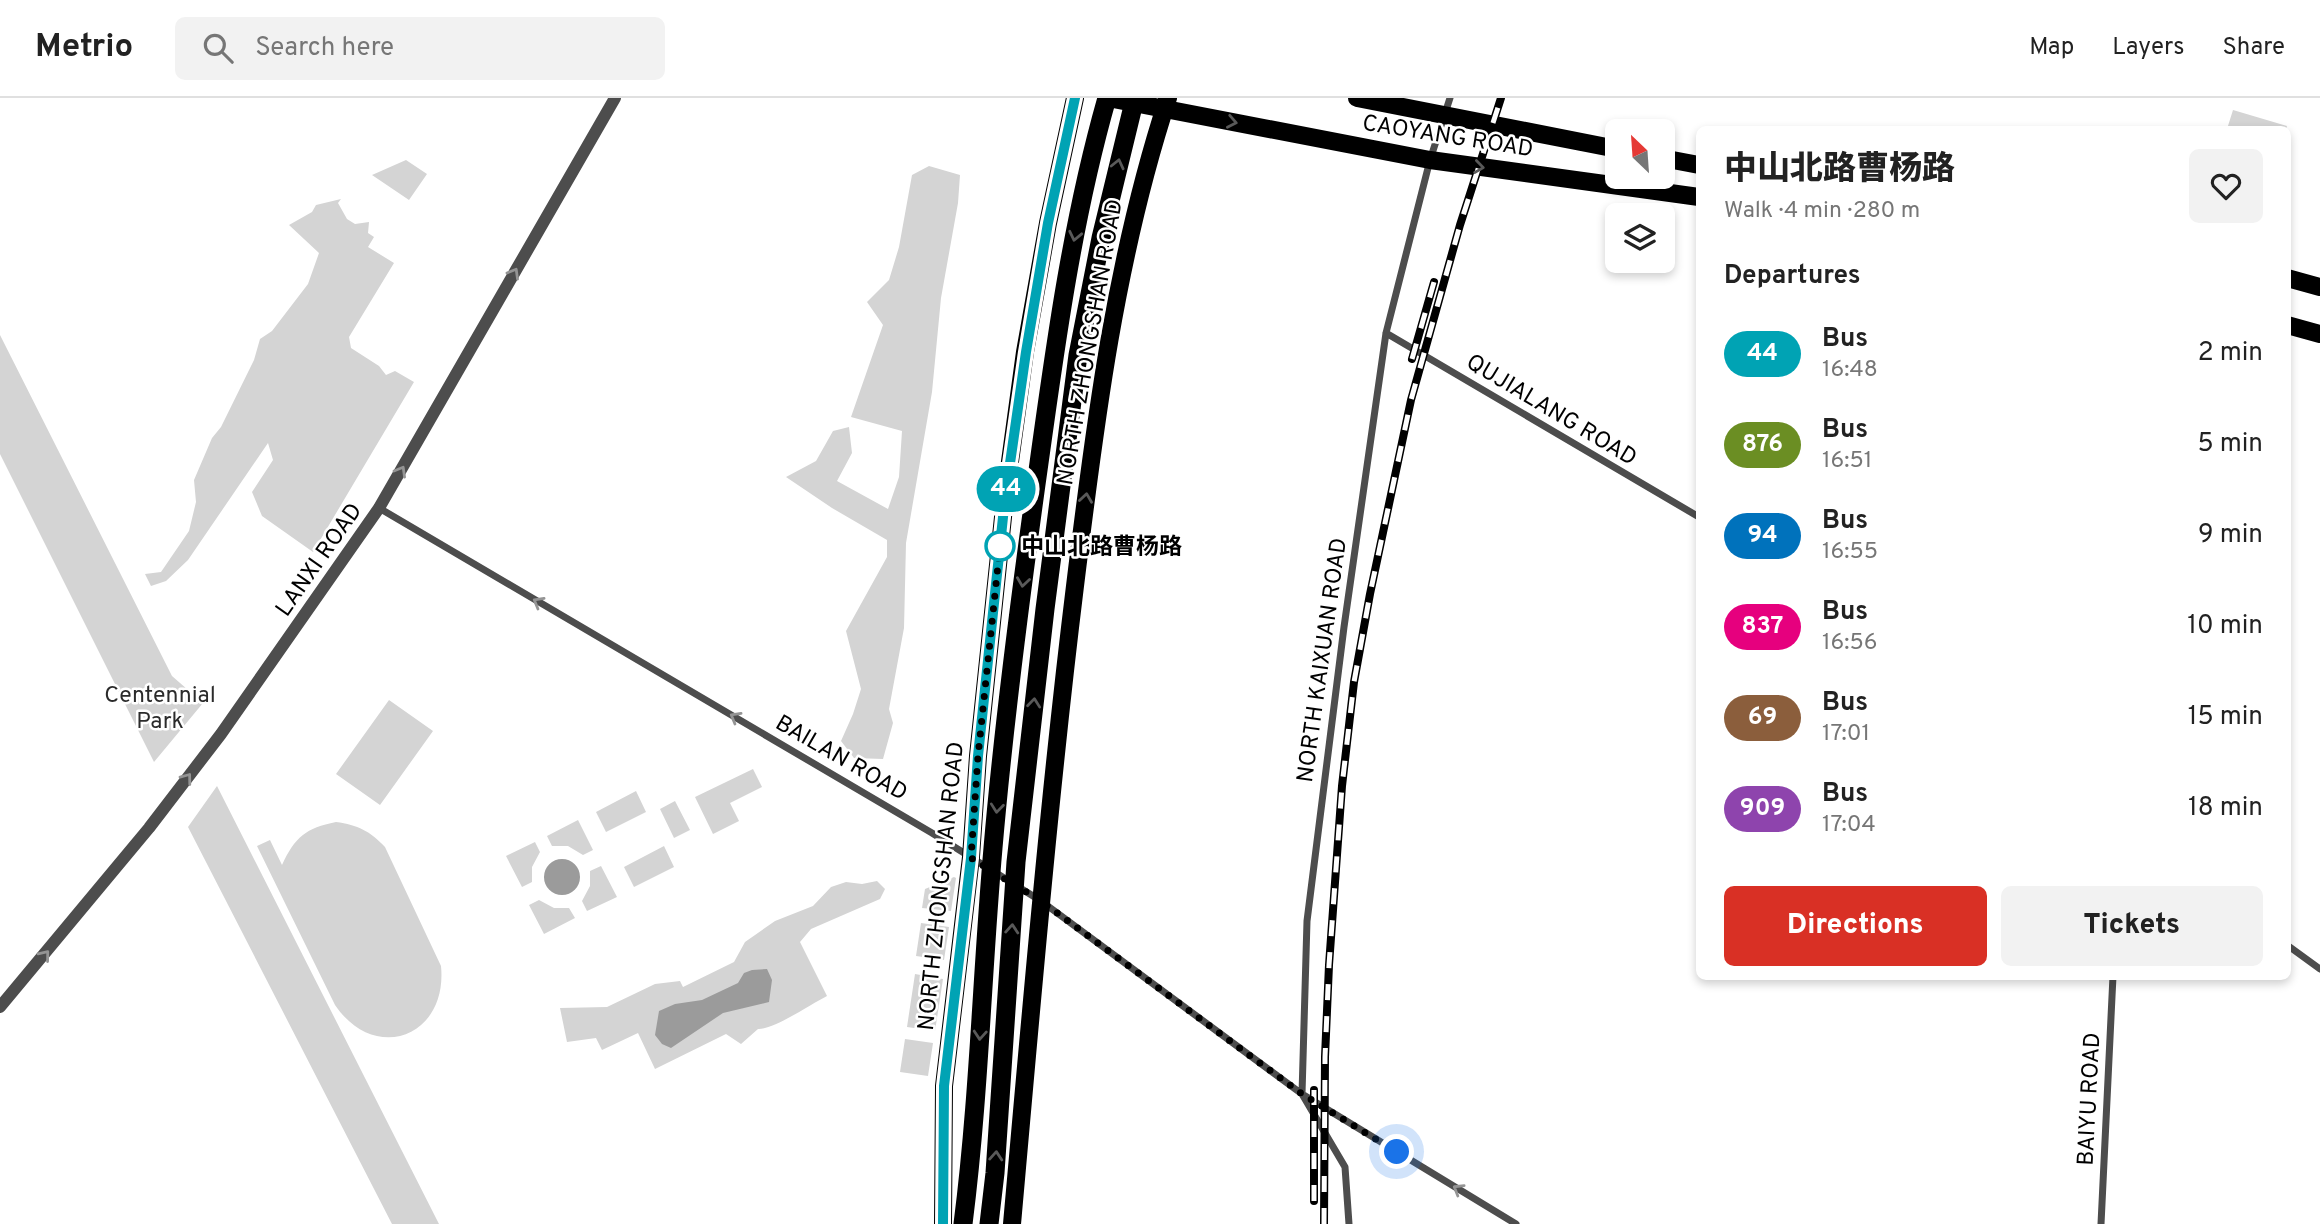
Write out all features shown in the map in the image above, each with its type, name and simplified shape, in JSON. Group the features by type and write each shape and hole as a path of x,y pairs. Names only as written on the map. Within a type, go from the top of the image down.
{"highway":[{"path":"963,1224 970,1170 993,847 1018,612 1067,273 1095,138 1107,98"},
{"path":"989,1224 995,1173 1016,862 1045,609 1078,355 1101,238 1135,98"}],"main road":[{"name":"NORTH ZHONGSHAN ROAD","path":"943,1224 944,1086 971,858 978,756 1008,471 1046,236 1075,98"},
{"name":"CAOYANG ROAD","path":"1107,98 1166,103 1430,160 1696,197"},
{"name":"CAOYANG ROAD","path":"1357,98 1605,147"},
{"name":"NORTH ZHONGSHAN ROAD","path":"1012,1224 1060,701 1083,514 1104,373 1130,232 1166,103"},
{"path":"1675,160 1696,164"},
{"path":"2291,279 2320,287"},
{"path":"2291,327 2320,334"}],"street":[{"name":"LANXI ROAD","path":"0,1007 149,828 213,744 379,508 615,98"},
{"name":"NORTH KAIXUAN ROAD","path":"1302,1094 1307,921 1344,627 1386,333 1430,160 1450,98"},
{"name":"QUJIALANG ROAD","path":"1386,333 1696,515"},
{"name":"BAILAN ROAD","path":"379,508 932,833 1041,901 1302,1094 1516,1224"},
{"path":"2291,948 2320,969"},
{"name":"BAIYU ROAD","path":"2101,1224 2113,980"},
{"path":"1302,1094 1345,1167 1349,1224"}],"green space":[{"path":"2233,110 2287,126 2228,126"},
{"path":"406,160 427,174 409,200 372,175"},
{"path":"929,166 960,175 958,203 941,298 932,392 906,543 904,628 889,709 893,723 883,759 854,758 841,741 861,689 846,631 887,557 887,540 786,477 816,461 833,431 849,427 852,453 837,481 888,509 899,477 902,431 851,417 883,325 867,302 889,280 899,247 912,175"},
{"path":"341,199 338,203 347,219 355,224 369,222 368,233 374,237 368,247 394,263 349,337 351,348 379,366 386,375 395,371 414,382 313,552 262,516 252,492 273,460 268,443 188,560 166,581 151,586 145,574 161,572 189,531 196,502 194,480 212,438 221,427 254,360 260,339 272,331 308,284 319,253 289,225 312,212 316,205"},
{"name":"Centennial Park","path":"0,335 172,676 203,703 154,762 0,454"},
{"path":"389,700 433,731 380,805 336,774"},
{"path":"753,769 762,787 730,803 739,821 713,834 695,797"},
{"name":"Centennial Park","path":"217,786 439,1224 392,1224 188,827"},
{"path":"636,791 646,812 606,832 596,812"},
{"path":"675,801 690,830 674,838 660,809"},
{"path":"578,820 593,850 583,855 568,846 552,846 547,836"},
{"path":"336,822 363,830 385,847 441,966 440,990 433,1010 421,1025 406,1034 388,1037 369,1034 351,1023 335,1005 257,846 270,840 282,865 292,847 303,835 317,827"},
{"path":"535,842 540,852 532,867 532,882 522,887 506,856"},
{"path":"664,846 674,867 634,887 624,867"},
{"path":"601,866 617,897 587,911 582,901 590,886 590,871"},
{"path":"954,877 951,911 922,908 925,889"},
{"path":"877,881 885,889 880,899 811,929 800,942 827,996 782,1021 758,1029 741,1044 726,1034 655,1069 638,1033 602,1050 596,1038 567,1042 560,1008 607,1007 655,984 680,981 683,987 734,962 745,942 775,921 813,906 831,887 846,882 862,884"},
{"path":"539,900 554,908 569,908 575,918 544,934 529,905"},
{"path":"921,923 949,927 944,960 916,956"},
{"path":"915,974 943,979 935,1031 907,1027"},
{"path":"905,1039 933,1043 928,1076 900,1072"}],"shaded area":[{"path":"562,859 574,865 580,877 574,889 562,895 550,889 544,877 550,865"},
{"path":"767,969 772,980 769,1002 723,1013 671,1048 662,1044 655,1035 659,1011 675,1004 702,1000 738,983 744,973"}],"railway":[{"path":"1324,1224 1325,1057 1329,965 1342,786 1354,682 1411,400 1460,225 1501,98"},
{"path":"1412,359 1434,282"},
{"path":"1314,1090 1314,1201"}],"bus line":[{"name":"44","path":"943,1224 944,1086 971,858 978,756 1005,498 1048,223 1075,98"}],"place":[{"name":"中山北路曹杨路","path":"1000,546"}],"route":[{"path":"1000,546 978,756 971,858 1041,901 1302,1094 1397,1152"}]}
